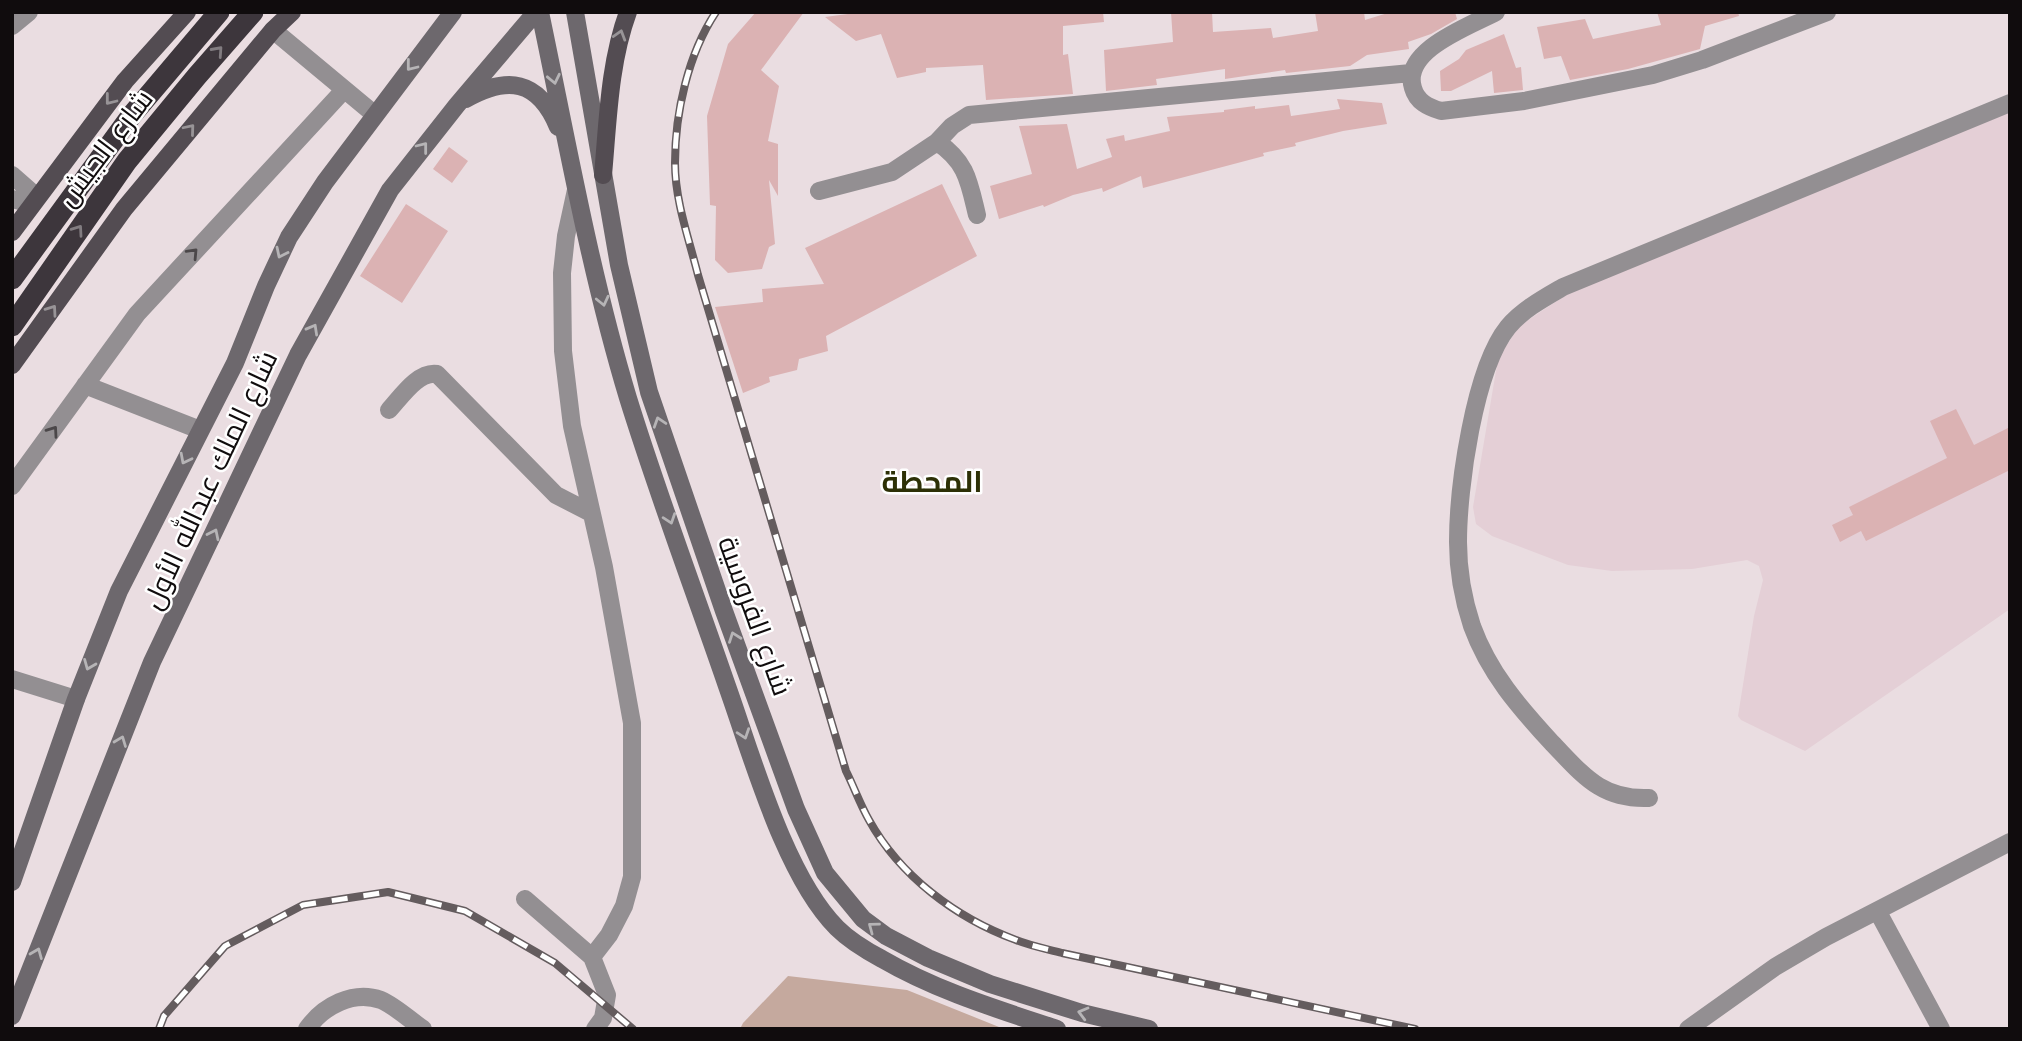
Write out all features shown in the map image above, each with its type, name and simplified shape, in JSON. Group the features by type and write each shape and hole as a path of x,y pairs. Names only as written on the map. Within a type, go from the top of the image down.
{"highway":[{"name":"شارع الجيش","path":"14,276 131,116 219,12"},
{"name":"شارع الجيش","path":"12,326 127,160 253,12"}],"main road":[{"path":"12,232 125,81 187,12"},
{"path":"12,365 124,209 273,30 292,12"},
{"name":"شارع الملك عبدالله الأول","path":"12,882 76,699 119,591 235,363 289,237 374,114 453,12"},
{"name":"شارع الملك عبدالله الأول","path":"12,1016 152,663 299,355 390,190 457,104 538,12"},
{"name":"شارع الفروسية","path":"538,12 576,190 629,399 755,765 796,867 831,922 863,949 903,971 962,997 1057,1029"},
{"name":"شارع الفروسية","path":"575,12 619,265 649,392 796,809 825,873 863,919 886,936 928,958 990,984 1082,1013 1149,1029"},
{"path":"603,176 614,61 618,38 628,12"},
{"path":"457,104 494,86 508,84 531,90 540,97 553,116 570,156"}],"street":[{"path":"12,26 29,12"},
{"path":"1496,12 1426,51 1417,61 1412,73 1412,86 1418,98 1429,107 1441,111 1524,101 1653,75 1702,60 1827,12"},
{"path":"273,30 374,114"},
{"path":"819,191 892,172 937,142 960,119 969,115 1412,73"},
{"path":"12,486 137,314 344,90"},
{"path":"1649,798 1634,799 1612,794 1581,773 1508,694 1493,672 1471,624 1460,571 1459,519 1477,402 1483,376 1494,351 1508,327 1544,298 1563,287 2010,103"},
{"path":"937,142 951,151 966,173 976,215"},
{"path":"12,175 34,200"},
{"path":"576,190 566,236 562,273 563,351 572,426 630,704 633,866 630,888 609,934 592,957"},
{"path":"12,199 34,200"},
{"path":"389,410 421,377 437,374 556,495 591,513"},
{"path":"85,384 200,430"},
{"path":"12,679 76,699"},
{"path":"1688,1029 1775,967 1826,937 2010,842"},
{"path":"526,899 592,957 607,995 603,1018 595,1029"},
{"path":"1878,912 1941,1029"},
{"path":"307,1029 313,1019 327,1009 342,1001 362,997 382,1000 423,1029"}],"shaded area":[{"path":"2010,111 2010,609 1805,751 1741,720 1738,716 1754,616 1763,580 1759,566 1747,560 1692,569 1612,571 1568,565 1492,536 1476,524 1473,507 1498,359 1519,326 1575,289"},
{"path":"788,976 907,990 1004,1029 740,1029"}],"building":[{"path":"756,12 804,12 761,70 779,86 768,141 778,144 778,196 769,180 775,244 769,247 762,269 728,273 715,260 716,206 710,205 707,116 728,44"},
{"path":"863,12 1103,12 1104,22 1063,26 1063,55 1068,54 1073,94 986,100 983,65 926,68 926,72 897,78 881,34 856,41 825,17"},
{"path":"1171,12 1212,12 1213,32 1271,28 1273,38 1318,31 1315,12 1364,12 1365,20 1391,12 1455,12 1457,19 1431,34 1408,42 1409,49 1367,55 1350,66 1286,73 1285,70 1225,79 1225,69 1156,79 1157,85 1106,91 1104,50 1173,42"},
{"path":"1657,12 1738,12 1739,16 1705,26 1700,49 1628,69 1570,80 1561,56 1544,59 1537,27 1585,19 1593,39 1661,25"},
{"path":"1504,34 1516,68 1521,67 1523,90 1494,93 1492,71 1451,91 1441,91 1440,71 1459,59 1466,50"},
{"path":"1337,99 1382,103 1387,124 1295,143 1296,146 1263,153 1264,156 1143,188 1141,176 1103,192 1102,188 1073,195 1044,207 1043,205 999,219 990,186 1032,174 1019,126 1067,124 1077,169 1112,157 1106,139 1124,135 1125,141 1170,131 1167,117 1224,112 1255,106 1255,109 1289,105 1291,116 1340,109"},
{"path":"449,147 468,161 452,183 433,169"},
{"path":"942,184 977,256 826,336 828,351 799,359 797,370 769,377 770,382 743,393 715,307 763,302 762,289 824,284 805,248"},
{"path":"406,204 448,231 402,303 360,276"},
{"path":"1956,409 1974,445 2010,427 2010,470 1866,541 1861,531 1840,542 1832,525 1853,515 1849,507 1947,458 1930,421"}],"railway":[{"path":"716,12 706,28 691,65 677,124 675,163 680,206 698,275 846,771 866,814 882,840 913,877 951,907 994,931 1022,942 1415,1029"},
{"path":"159,1029 164,1016 225,946 303,905 388,892 465,911 555,963 633,1029"}],"district":[{"name":"المحطة","path":"932,481"}]}
